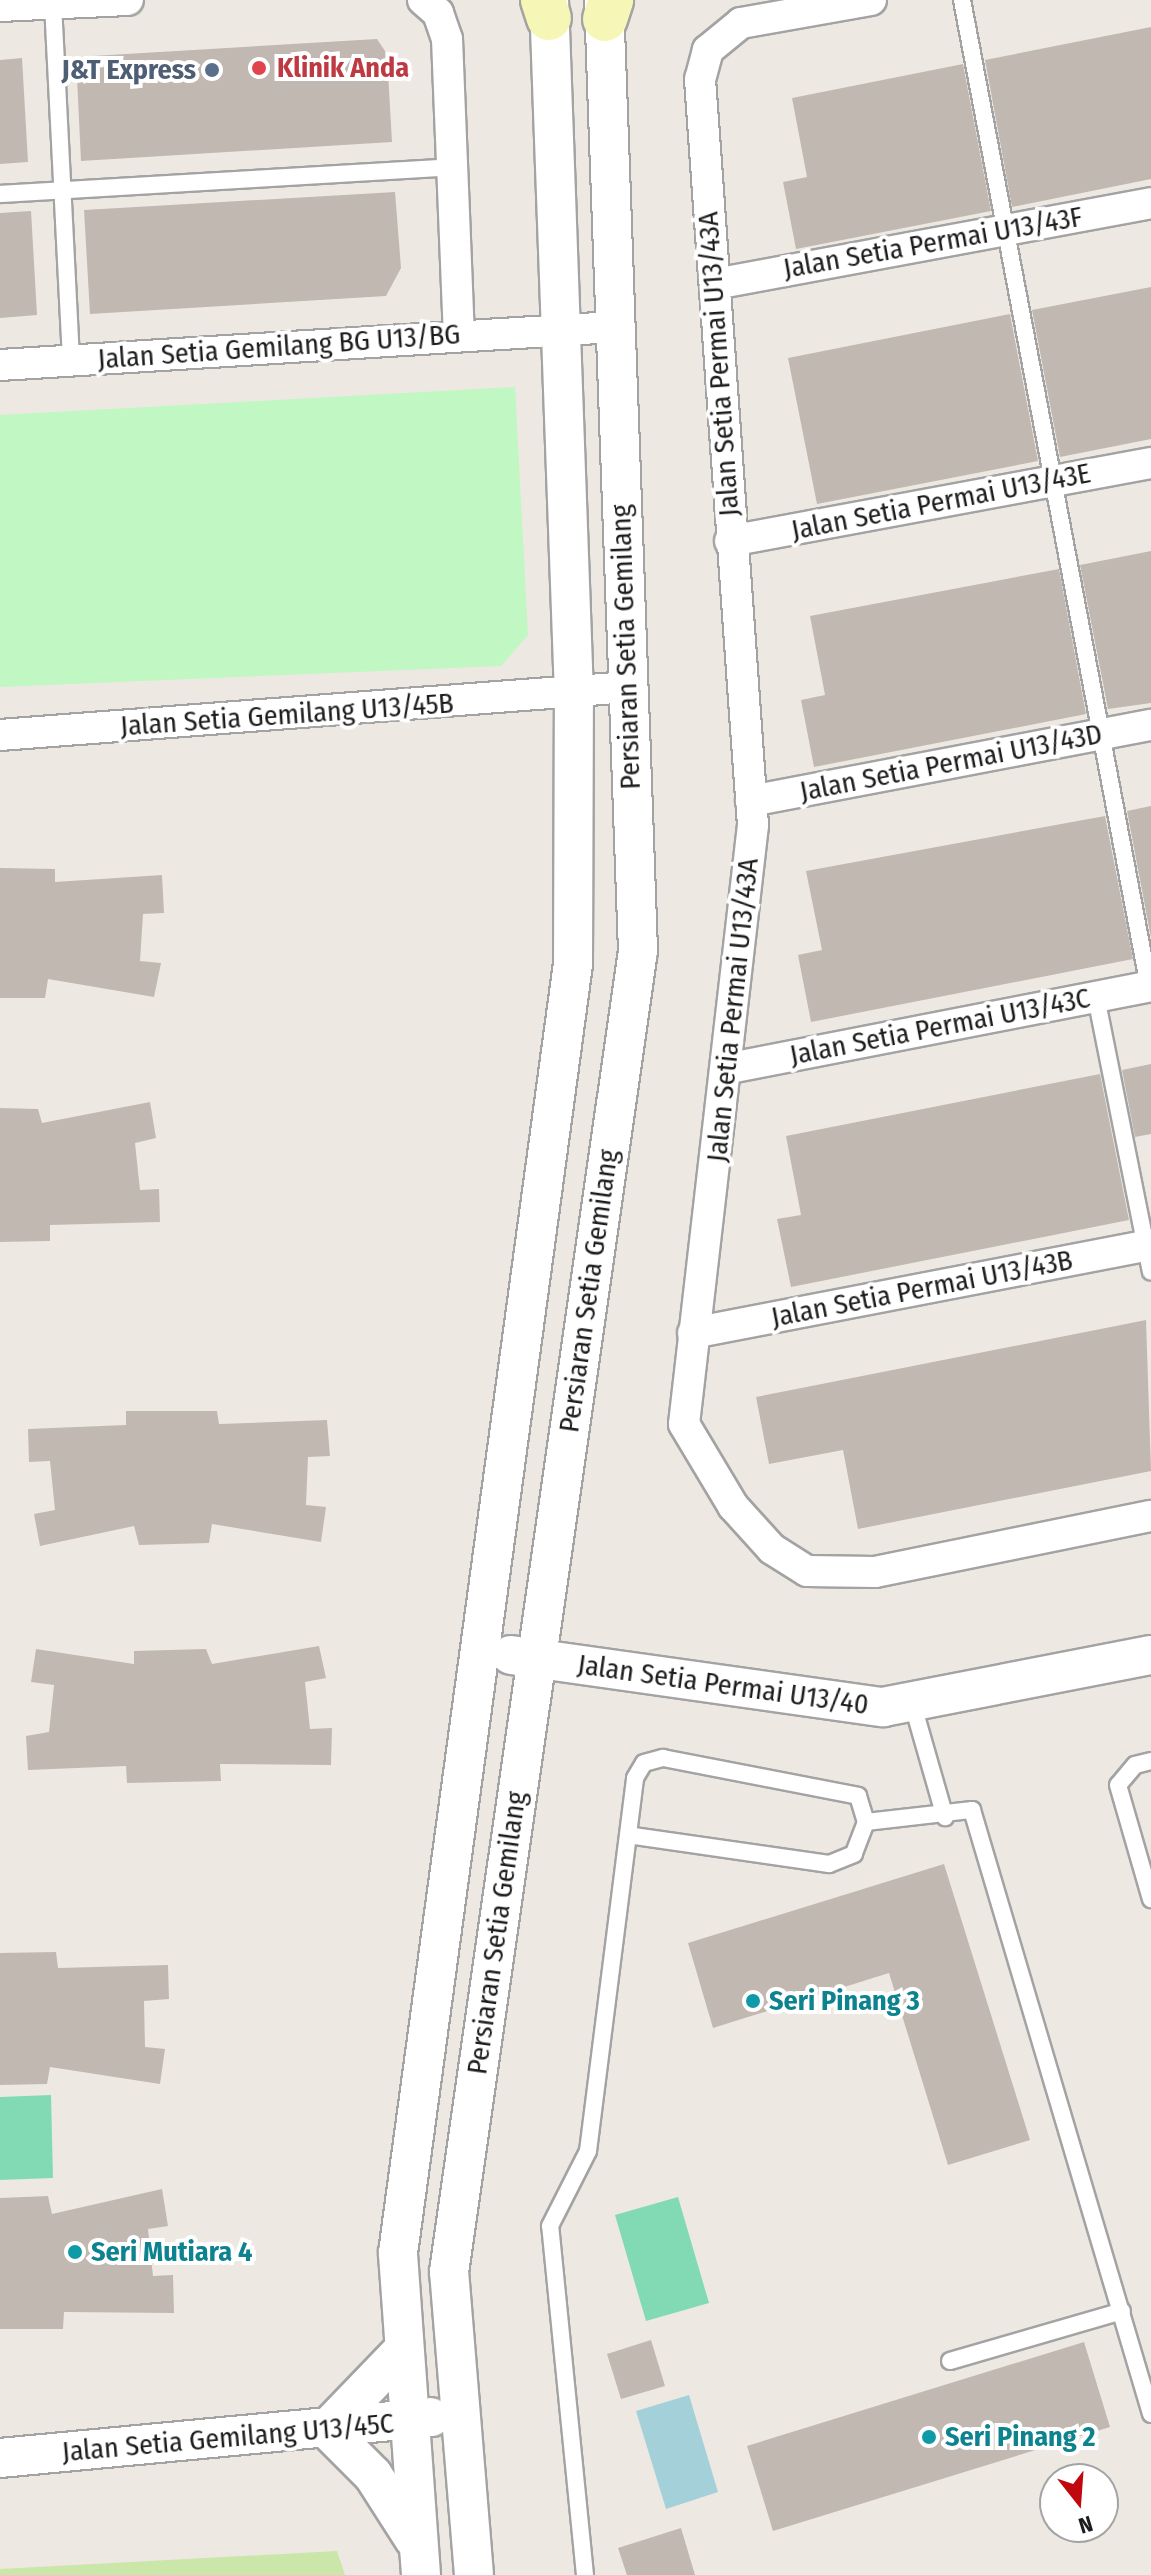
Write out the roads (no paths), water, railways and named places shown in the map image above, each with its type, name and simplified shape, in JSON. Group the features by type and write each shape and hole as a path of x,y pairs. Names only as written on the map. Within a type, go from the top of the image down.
{"street":[{"path":"0,6 128,0"},
{"path":"423,0 438,13 447,39 459,336"},
{"name":"Jalan Setia Permai U13/43A","path":"871,0 741,23 708,50 700,79 730,541 751,801 730,1068 683,1408 690,1445 772,1549 807,1571 875,1572 1151,1516"},
{"name":"Persiaran Setia Gemilang","path":"420,2559 405,2421 398,2253 411,2132 482,1651 573,964 574,695 547,6"},
{"name":"Persiaran Setia Gemilang","path":"474,2575 455,2413 449,2272 638,951 614,327 606,6"},
{"name":"Jalan Setia Permai U13/43F","path":"715,284 1151,203"},
{"name":"Jalan Setia Gemilang BG U13/BG","path":"0,365 614,327"},
{"name":"Jalan Setia Permai U13/43E","path":"730,541 1151,463"},
{"name":"Jalan Setia Gemilang U13/45B","path":"0,735 574,695 628,687"},
{"name":"Jalan Setia Permai U13/43D","path":"751,801 1151,725"},
{"name":"Jalan Setia Permai U13/43C","path":"730,1068 1150,987"},
{"name":"Jalan Setia Permai U13/43B","path":"693,1333 1149,1254"},
{"name":"Jalan Setia Permai U13/40","path":"482,1651 805,1700 883,1707 1151,1655"},
{"path":"402,2351 327,2429 373,2475 420,2559"},
{"name":"Jalan Setia Gemilang U13/45C","path":"0,2458 327,2429 455,2413"}],"lane":[{"path":"962,0 1150,987"},
{"path":"53,4 71,361"},
{"path":"0,194 452,167"},
{"path":"1096,997 1149,1254"},
{"path":"912,1702 945,1817"},
{"path":"585,2575 550,2226 588,2151 635,1778 644,1763 663,1758 858,1796 866,1822 854,1854 829,1864 628,1835"},
{"path":"1151,1761 1135,1765 1118,1785 1151,1899"},
{"path":"866,1822 945,1817 972,1810 1151,2414"},
{"path":"950,2361 1122,2311"}],"water":[{"path":"689,2395 718,2492 666,2509 636,2411"}],"place":[{"name":"Klinik Anda","path":"259,68"},
{"name":"J&T Express","path":"212,70"},
{"name":"Seri Pinang 3","path":"753,2001"},
{"name":"Seri Mutiara 4","path":"75,2252"},
{"name":"Seri Pinang 2","path":"929,2437"}]}
